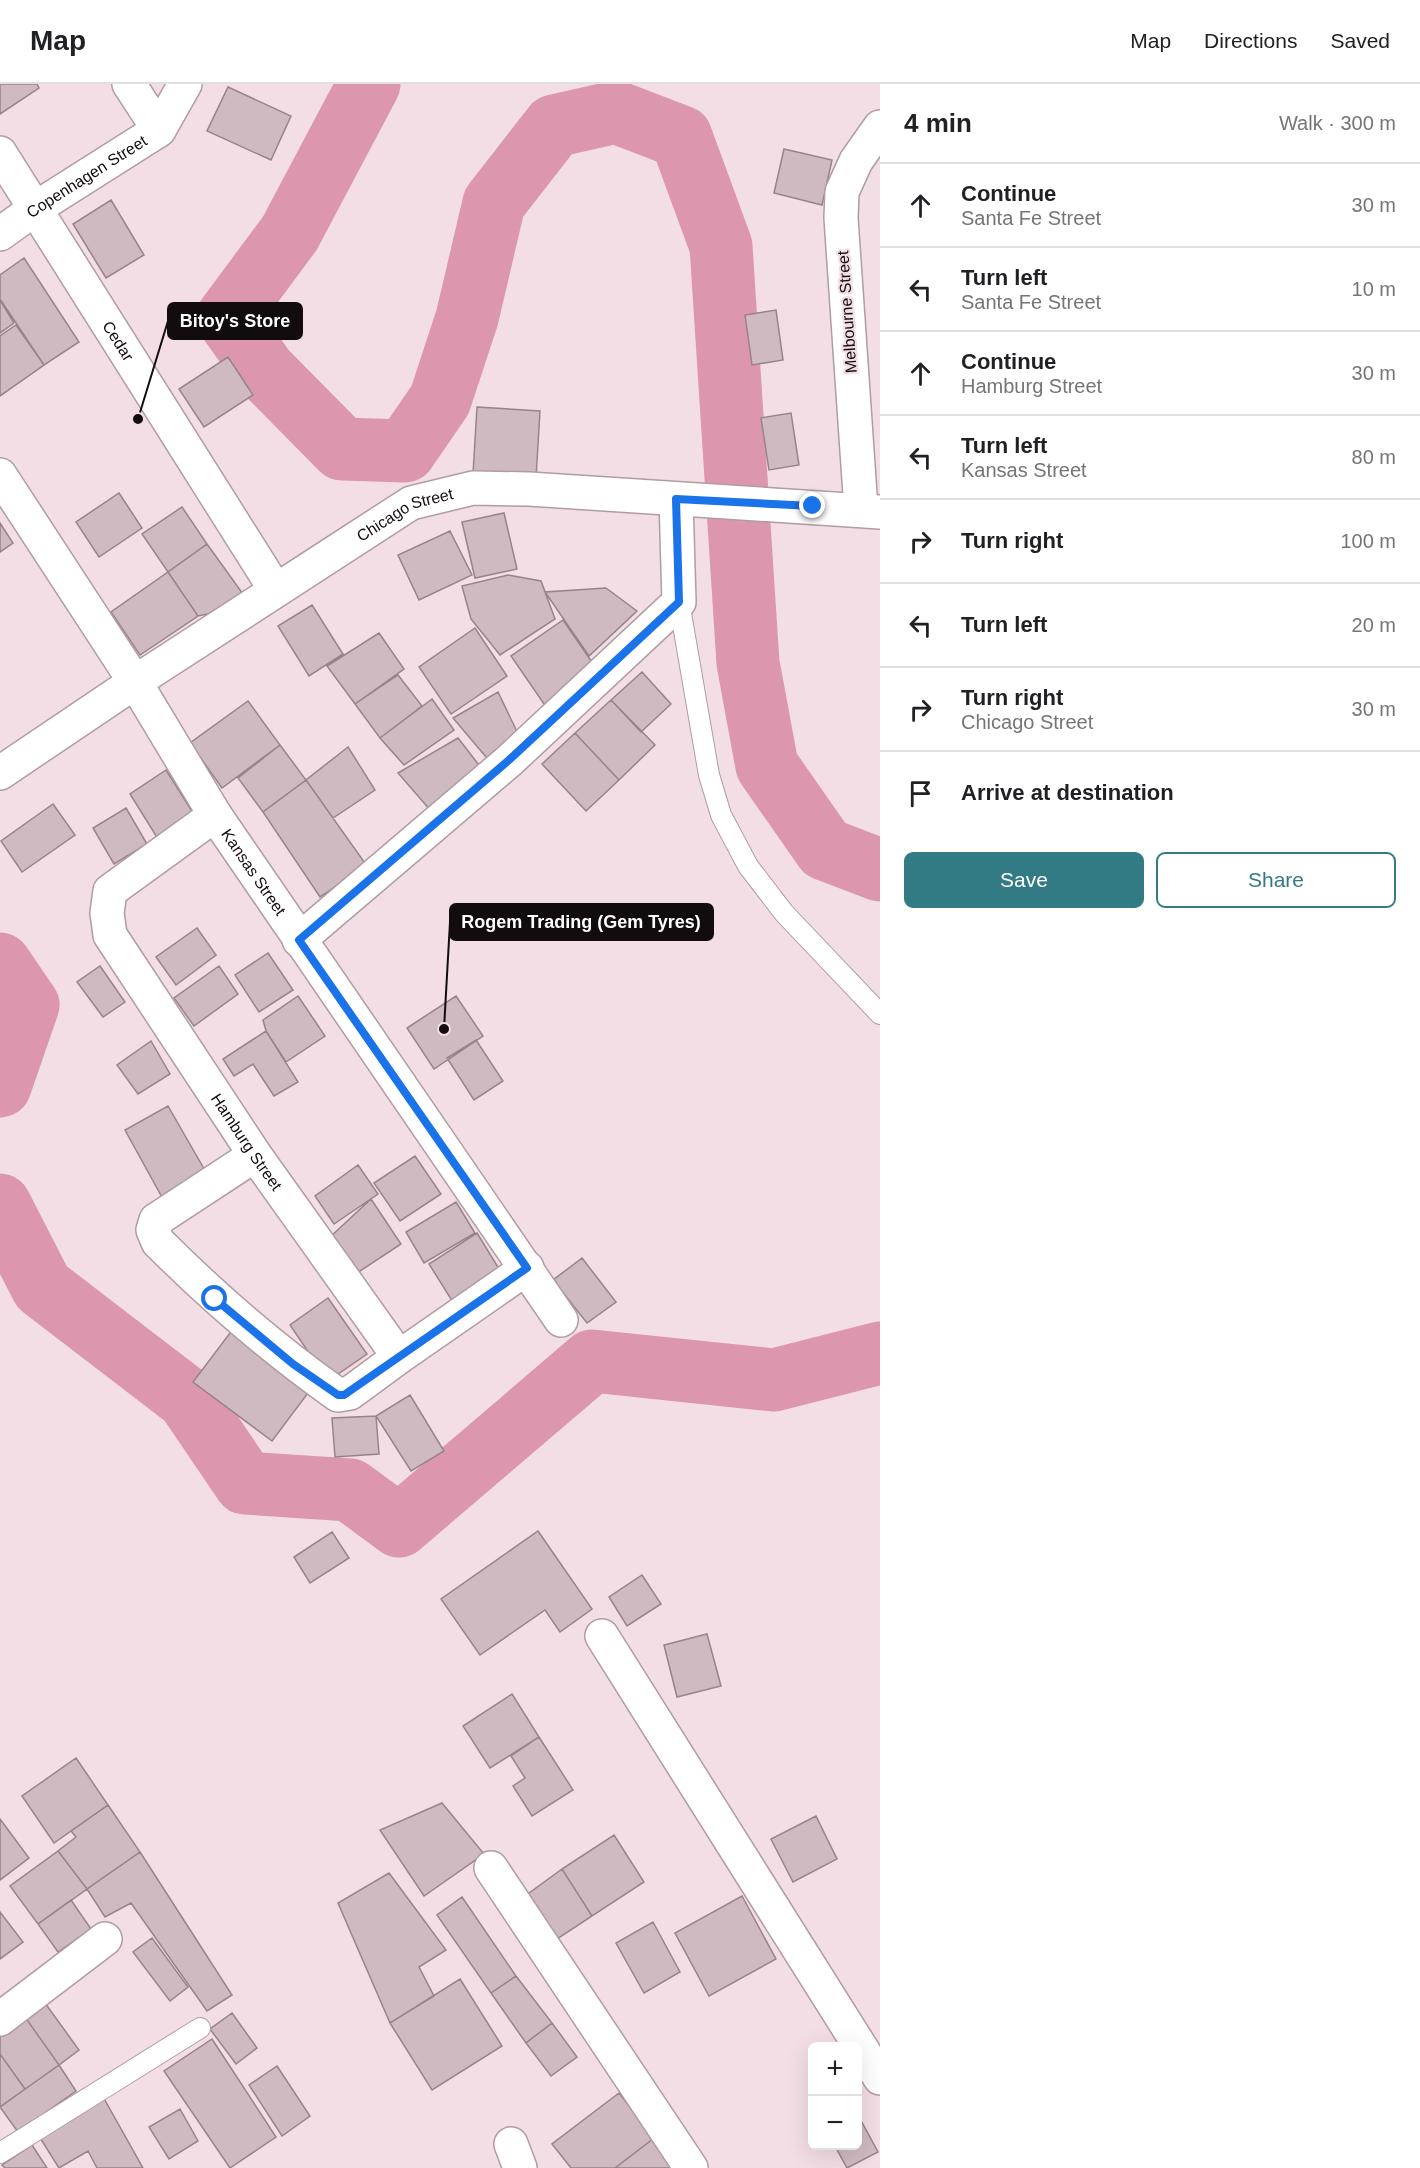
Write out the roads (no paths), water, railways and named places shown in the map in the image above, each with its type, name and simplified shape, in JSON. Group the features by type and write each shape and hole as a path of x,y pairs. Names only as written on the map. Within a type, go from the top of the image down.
{"street":[{"path":"129,84 159,130"},
{"name":"Copenhagen Street","path":"0,234 36,208 159,130 185,84"},
{"name":"Melbourne Street","path":"871,510 841,218 842,192 856,161 880,127"},
{"name":"Cedar","path":"0,153 275,589"},
{"name":"Kansas Street","path":"0,475 135,682 215,815 561,1320"},
{"name":"Chicago Street","path":"0,773 275,589 411,503 473,488 529,489 871,510"},
{"path":"299,940 509,760 679,602 676,499"},
{"name":"Hamburg Street","path":"215,815 110,891 107,913 110,935 255,1155 399,1357"},
{"path":"255,1155 156,1220 153,1230 158,1242 215,1299 293,1364 338,1395 350,1393 527,1268"},
{"path":"602,1636 880,2078"},
{"path":"491,1868 691,2168"},
{"path":"0,2019 105,1939"}],"lane":[{"path":"679,602 709,775 721,815 748,866 784,912 880,1014"},
{"path":"0,2153 200,2028"}],"waterway":[{"path":"369,84 290,233 227,318 265,371 342,449 405,451 440,400 467,318 494,203 554,126 616,112 681,137 721,246 748,663 767,766 825,849 880,870"},
{"path":"0,964 28,1005 0,1086"},
{"path":"0,1205 42,1287 188,1399 245,1483 350,1490 399,1526 592,1361 774,1380 880,1353"}],"place":[{"name":"Bitoy's Store","path":"138,419"},
{"name":"Rogem Trading (Gem Tyres)","path":"444,1029"}]}
